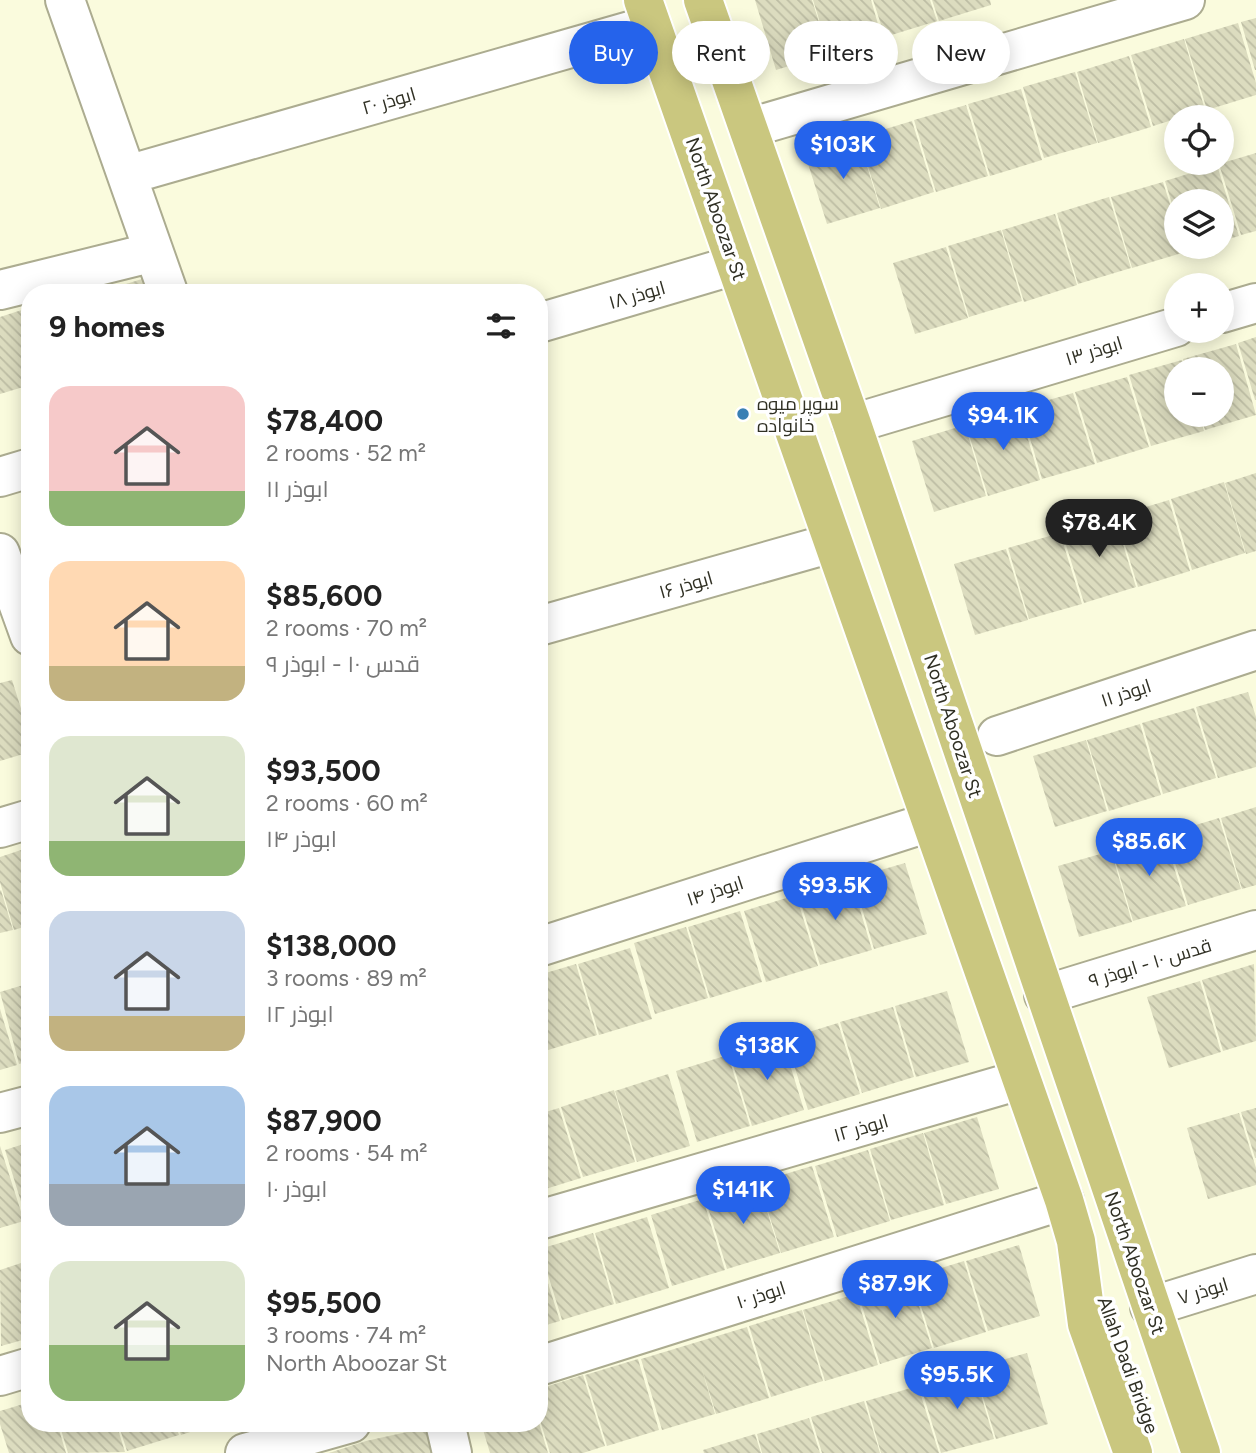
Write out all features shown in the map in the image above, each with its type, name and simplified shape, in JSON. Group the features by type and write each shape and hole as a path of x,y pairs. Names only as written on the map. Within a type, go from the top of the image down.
{"main road":[{"name":"North Aboozar St","path":"704,0 852,424 1201,1453"},
{"name":"North Aboozar St","path":"647,13 1064,1200 1076,1241 1087,1324 1133,1452"}],"street":[{"path":"65,0 165,284"},
{"path":"749,128 1185,0"},
{"name":"ابوذر ۲۰","path":"127,175 647,13"},
{"path":"25,284 154,253"},
{"name":"ابوذر ۱۸","path":"548,320 735,265"},
{"path":"0,290 21,285"},
{"path":"1234,309 1256,303"},
{"name":"ابوذر ۱۳","path":"852,424 1164,331"},
{"path":"0,477 21,471"},
{"name":"ابوذر ۱۶","path":"548,623 832,543"},
{"path":"0,553 21,611"},
{"name":"ابوذر ۱۱","path":"997,736 1256,650"},
{"path":"0,828 21,822"},
{"name":"ابوذر ۱۴","path":"548,944 930,822"},
{"name":"قدس ۱۰ - ابوذر ۹","path":"1044,995 1256,930"},
{"name":"ابوذر ۱۲","path":"548,1217 1020,1080"},
{"path":"0,1113 21,1107"},
{"name":"ابوذر ۱۰","path":"548,1363 1064,1200"},
{"name":"ابوذر ۷","path":"1150,1307 1256,1275"},
{"path":"0,1376 21,1370"},
{"path":"245,1453 319,1432"},
{"path":"447,1432 452,1453"}],"building":[{"path":"755,0 812,0 819,21 784,21 784,68 776,70 770,50 770,21 761,21"},
{"path":"813,0 871,0 877,21 820,21"},
{"path":"873,0 930,0 937,21 912,21 912,29 898,33 898,21 880,21"},
{"path":"932,0 990,0 991,5 939,21"},
{"path":"1256,18 1256,70 1255,70 1241,22"},
{"path":"1238,23 1256,83 1256,95 1223,105 1205,105 1185,39"},
{"path":"1184,39 1204,105 1164,105 1164,123 1153,126 1131,55"},
{"path":"1129,56 1151,127 1098,143 1077,72"},
{"path":"1075,72 1097,143 1044,158 1023,87"},
{"path":"1021,89 1042,160 990,176 968,104"},
{"path":"966,105 988,176 936,192 914,120"},
{"path":"912,121 934,192 881,209 859,137"},
{"path":"858,137 880,208 827,224 805,154"},
{"path":"1256,153 1256,231 1241,235 1234,212 1234,189 1227,189 1222,175 1234,175 1234,160"},
{"path":"1184,175 1220,175 1224,189 1167,189 1165,181"},
{"path":"1163,182 1165,189 1164,258 1132,268 1111,197"},
{"path":"1109,197 1131,268 1078,284 1057,213"},
{"path":"1055,214 1077,285 1024,302 1002,230"},
{"path":"1234,220 1239,236 1234,237"},
{"path":"1001,230 1022,301 969,317 948,246"},
{"path":"946,247 968,318 915,334 893,263"},
{"path":"145,278 147,284 126,284"},
{"path":"21,310 21,388 0,394 0,317"},
{"path":"1256,337 1256,400 1255,400 1238,343"},
{"path":"1236,344 1256,415 1234,421 1234,357 1190,357"},
{"path":"1164,365 1164,427 1203,427 1204,431 1151,446 1129,375"},
{"path":"1127,377 1149,447 1097,463 1075,392"},
{"path":"1073,393 1095,464 1042,479 1021,408"},
{"path":"1019,409 1040,480 988,496 966,425"},
{"path":"965,425 986,496 934,512 912,441"},
{"path":"1256,473 1256,551 1246,554 1225,483"},
{"path":"1224,482 1245,553 1192,570 1171,499"},
{"path":"1169,500 1190,571 1138,587 1116,516"},
{"path":"1114,515 1136,587 1084,603 1062,532"},
{"path":"1060,533 1082,604 1029,619 1008,548"},
{"path":"1006,549 1028,620 975,635 954,564"},
{"path":"12,680 21,708 21,755 0,761 0,683"},
{"path":"1248,692 1256,717 1256,767 1218,778 1196,707"},
{"path":"1194,708 1216,778 1163,794 1142,723"},
{"path":"1140,724 1161,795 1109,811 1087,740"},
{"path":"1086,740 1107,811 1055,827 1033,756"},
{"path":"1256,807 1256,885 1242,889 1221,818"},
{"path":"1219,818 1241,889 1188,905 1166,834"},
{"path":"1164,835 1186,906 1133,921 1112,850"},
{"path":"21,850 21,928 14,930 0,882 0,857"},
{"path":"1111,851 1132,922 1079,937 1058,866"},
{"path":"905,863 927,934 874,949 853,878"},
{"path":"851,879 872,950 820,965 798,894"},
{"path":"0,891 13,930 0,933"},
{"path":"796,895 818,966 766,982 744,911"},
{"path":"740,911 762,982 710,998 688,927"},
{"path":"686,927 708,998 655,1014 634,943"},
{"path":"630,948 652,1019 599,1035 578,964"},
{"path":"576,964 597,1035 548,1050 548,972"},
{"path":"1254,964 1256,1041 1223,1051 1202,980"},
{"path":"1200,981 1221,1052 1169,1068 1147,997"},
{"path":"21,986 21,1063 19,1064 0,992"},
{"path":"947,991 969,1062 916,1077 895,1006"},
{"path":"893,1007 914,1077 862,1093 840,1022"},
{"path":"0,1009 17,1065 0,1070"},
{"path":"838,1023 860,1094 808,1110 786,1039"},
{"path":"782,1039 804,1110 752,1126 730,1055"},
{"path":"728,1055 750,1126 697,1142 676,1071"},
{"path":"668,1074 690,1146 637,1162 615,1091"},
{"path":"614,1090 635,1162 583,1177 561,1107"},
{"path":"559,1108 581,1178 548,1188 548,1111"},
{"path":"1256,1108 1256,1158 1255,1158 1241,1112"},
{"path":"1239,1113 1256,1168 1256,1185 1208,1199 1187,1128"},
{"path":"977,1117 999,1189 946,1204 924,1133"},
{"path":"923,1133 944,1205 891,1220 870,1149"},
{"path":"21,1145 21,1202 5,1150"},
{"path":"0,1146 21,1212 21,1222 0,1228"},
{"path":"868,1150 890,1221 837,1237 815,1166"},
{"path":"812,1166 834,1237 781,1253 759,1182"},
{"path":"758,1182 780,1253 727,1269 705,1198"},
{"path":"703,1199 725,1270 672,1286 651,1215"},
{"path":"647,1217 669,1288 616,1304 595,1233"},
{"path":"593,1233 614,1304 562,1320 548,1275 548,1247"},
{"path":"1019,1245 1040,1316 988,1331 966,1261"},
{"path":"964,1261 986,1332 934,1348 912,1277"},
{"path":"21,1263 21,1340 1,1346 0,1270"},
{"path":"910,1277 932,1348 880,1364 858,1293"},
{"path":"548,1283 560,1321 548,1324"},
{"path":"856,1294 878,1365 825,1381 803,1310"},
{"path":"802,1310 823,1381 771,1397 749,1326"},
{"path":"747,1327 769,1398 716,1414 701,1366 715,1414 662,1430 641,1359"},
{"path":"1027,1353 1048,1424 996,1439 974,1368"},
{"path":"638,1359 659,1430 607,1446 585,1375"},
{"path":"973,1368 994,1439 941,1453 920,1384"},
{"path":"583,1375 605,1446 583,1453 550,1453 544,1432 548,1432 548,1386"},
{"path":"918,1386 939,1453 881,1453 866,1401"},
{"path":"864,1401 880,1453 822,1453 811,1417"},
{"path":"21,1405 21,1432 60,1432 66,1453 9,1453 0,1424 0,1411"},
{"path":"809,1418 820,1453 762,1453 757,1434"},
{"path":"62,1432 119,1432 125,1452 68,1453"},
{"path":"121,1432 178,1432 179,1435 127,1451"},
{"path":"407,1432 436,1432 441,1453 329,1453"},
{"path":"484,1432 542,1432 548,1453 490,1453"},
{"path":"755,1434 761,1453 704,1453 703,1450"}],"place":[{"name":"سوپر میوه خانواده","path":"743,414"}]}
